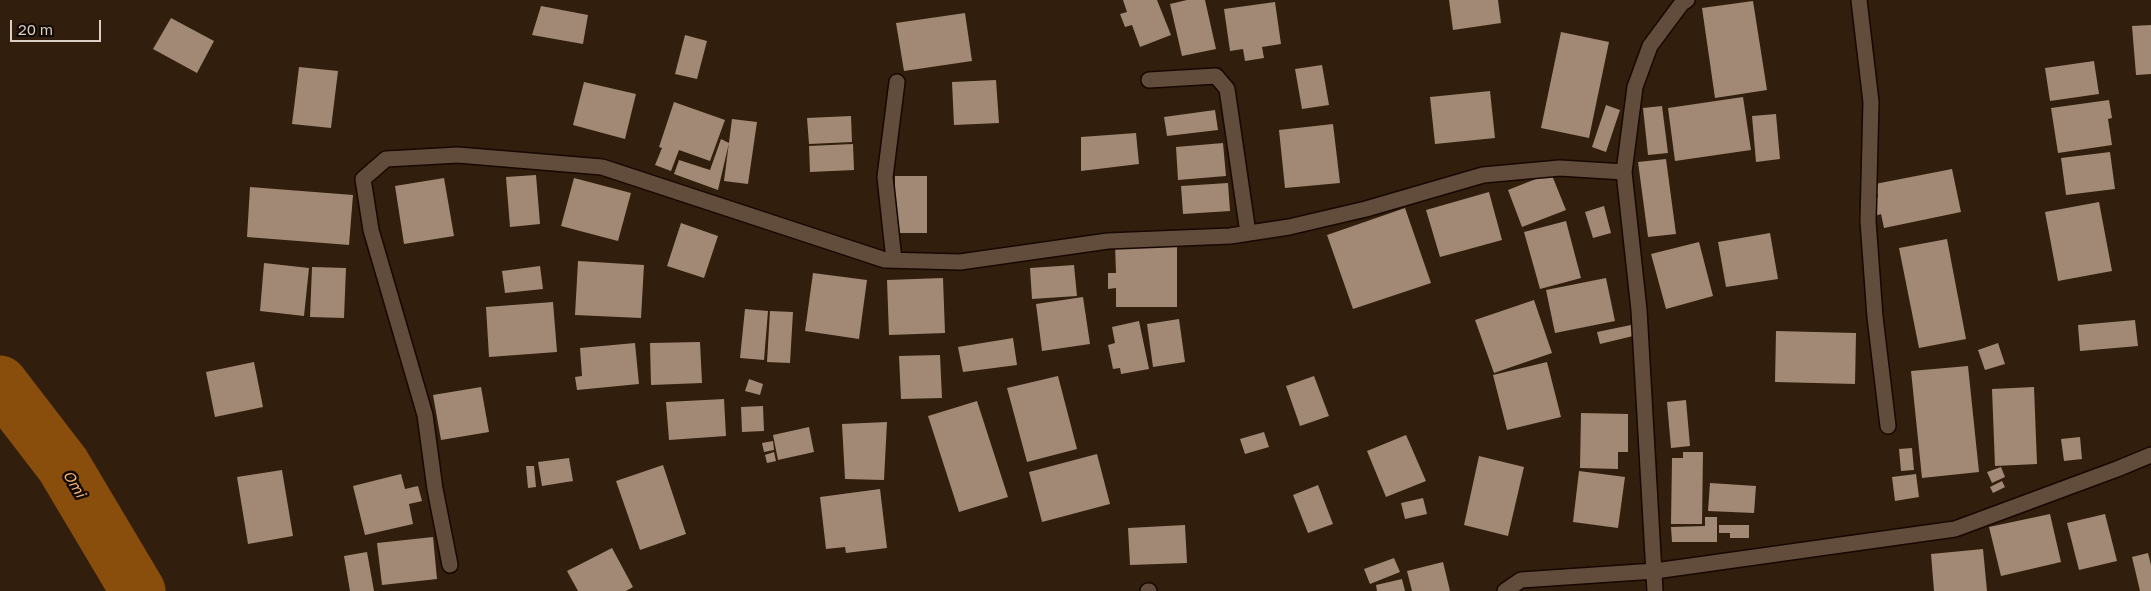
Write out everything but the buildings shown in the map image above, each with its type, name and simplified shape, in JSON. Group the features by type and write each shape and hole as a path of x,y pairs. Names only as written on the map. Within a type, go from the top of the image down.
{"street":[{"path":"1655,591 1639,310 1624,172 1636,86 1650,46 1686,0"},
{"path":"1859,0 1871,102 1868,221 1875,317 1888,426"},
{"path":"1149,80 1216,76 1228,89 1248,233"},
{"path":"894,260 885,177 897,82"},
{"path":"450,565 435,489 425,415 371,230 363,179 386,159 458,155 602,167 885,260 960,262 1108,240 1230,236 1288,227 1366,209 1483,175 1560,168 1624,172"},
{"path":"1505,591 1520,580 1655,571 1955,529 2151,455"}],"waterway":[{"name":"Omi","path":"0,383 63,465 138,591"}]}
